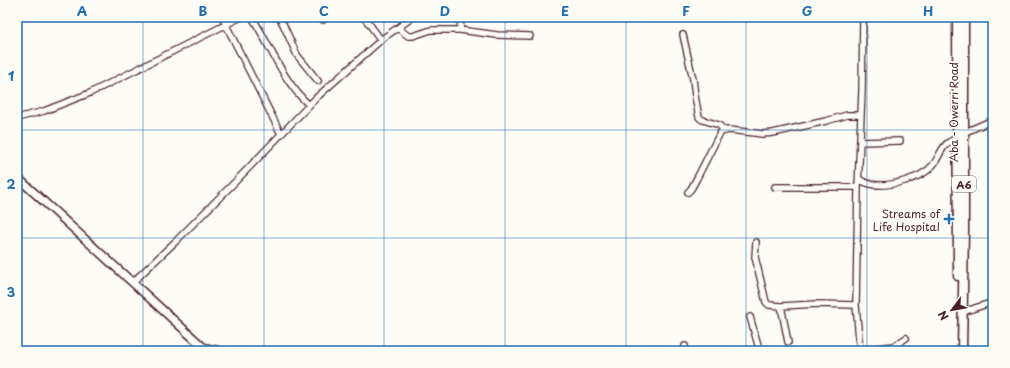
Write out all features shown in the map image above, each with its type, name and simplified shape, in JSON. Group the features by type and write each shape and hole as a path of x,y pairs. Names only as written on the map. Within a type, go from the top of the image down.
{"highway":[{"name":"Aba - Owerri Road","path":"957,17 963,312 962,351"},
{"name":"Aba - Owerri Road","path":"958,351 960,136 964,17"}],"main road":[{"path":"17,177 204,349"}],"street":[{"path":"222,17 281,134"},
{"path":"17,118 44,111 90,93 241,17"},
{"path":"252,17 279,67 300,96 309,104"},
{"path":"279,17 297,56 318,81"},
{"path":"364,17 381,40"},
{"path":"132,282 175,242 309,104 381,40 413,17"},
{"path":"460,30 461,17"},
{"path":"863,17 856,305 860,351 894,346 906,338"},
{"path":"398,28 408,36 431,30 460,30 497,35 530,36"},
{"path":"683,35 693,79 699,117 703,120 719,125 725,131"},
{"path":"688,192 697,178 720,133 729,130 762,134 773,133 847,115 861,115"},
{"path":"858,179 873,185 897,183 915,178 929,170 934,165 943,148 948,143 993,120"},
{"path":"860,142 900,141"},
{"path":"775,187 858,187"},
{"path":"756,242 755,257 766,302 769,305 856,305"},
{"path":"963,312 993,302"},
{"path":"781,306 788,342"},
{"path":"750,317 758,345 758,351"},
{"path":"204,349 224,351"}],"place":[{"name":"Streams of Life Hospital","path":"949,219"}]}
